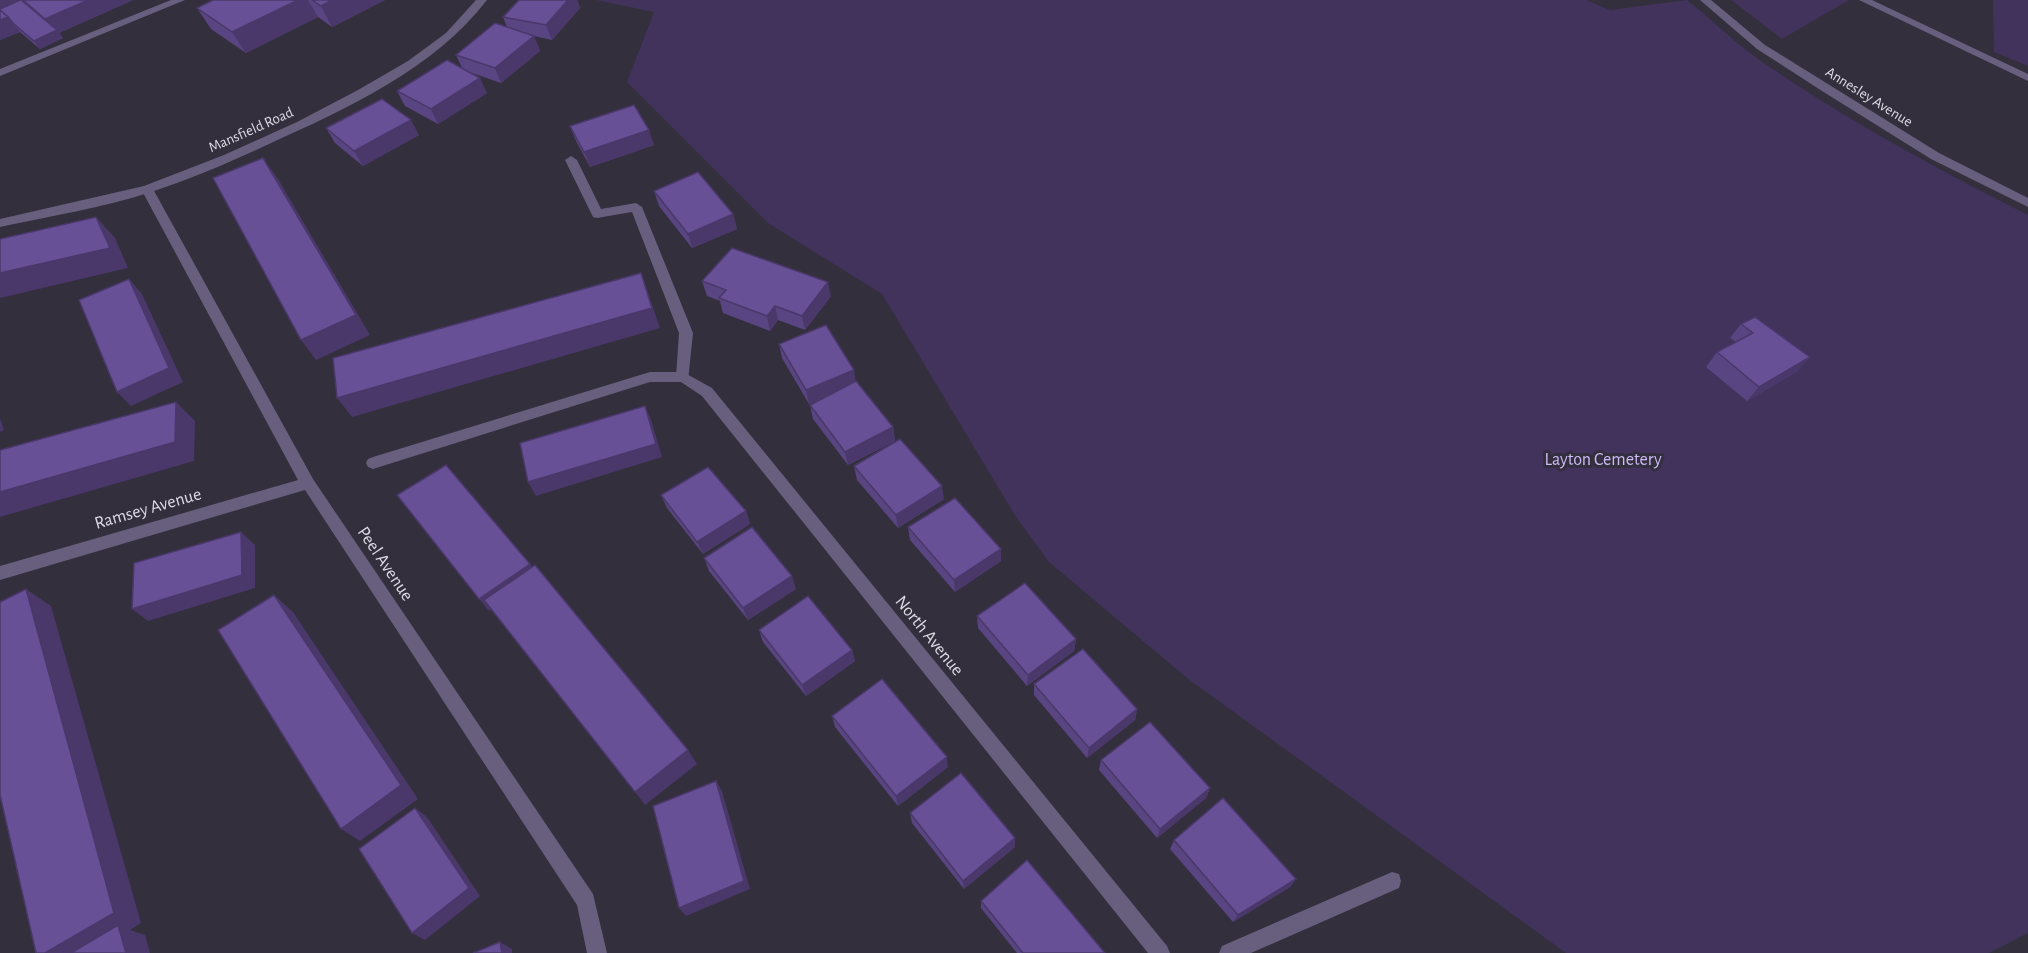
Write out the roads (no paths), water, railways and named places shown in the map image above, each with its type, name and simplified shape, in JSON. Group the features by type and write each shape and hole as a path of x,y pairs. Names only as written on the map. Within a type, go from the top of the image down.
{"street":[{"path":"0,73 180,0"},
{"name":"Mansfield Road","path":"0,223 147,189 301,125 362,93 412,63 450,35 482,0"},
{"name":"Annesley Avenue","path":"1705,0 1761,47 1826,89 1935,156 2028,203"},
{"path":"1864,0 2028,78"},
{"path":"372,462 650,377 683,377 686,333 636,207 597,214 571,160"},
{"name":"Peel Avenue","path":"147,189 308,483 585,901 597,953"},
{"name":"North Avenue","path":"683,377 707,392 1160,953"},
{"name":"Ramsey Avenue","path":"0,573 308,483"},
{"path":"1229,953 1392,881"}],"park label":[{"name":"Layton Cemetery","path":"1603,460"}]}
